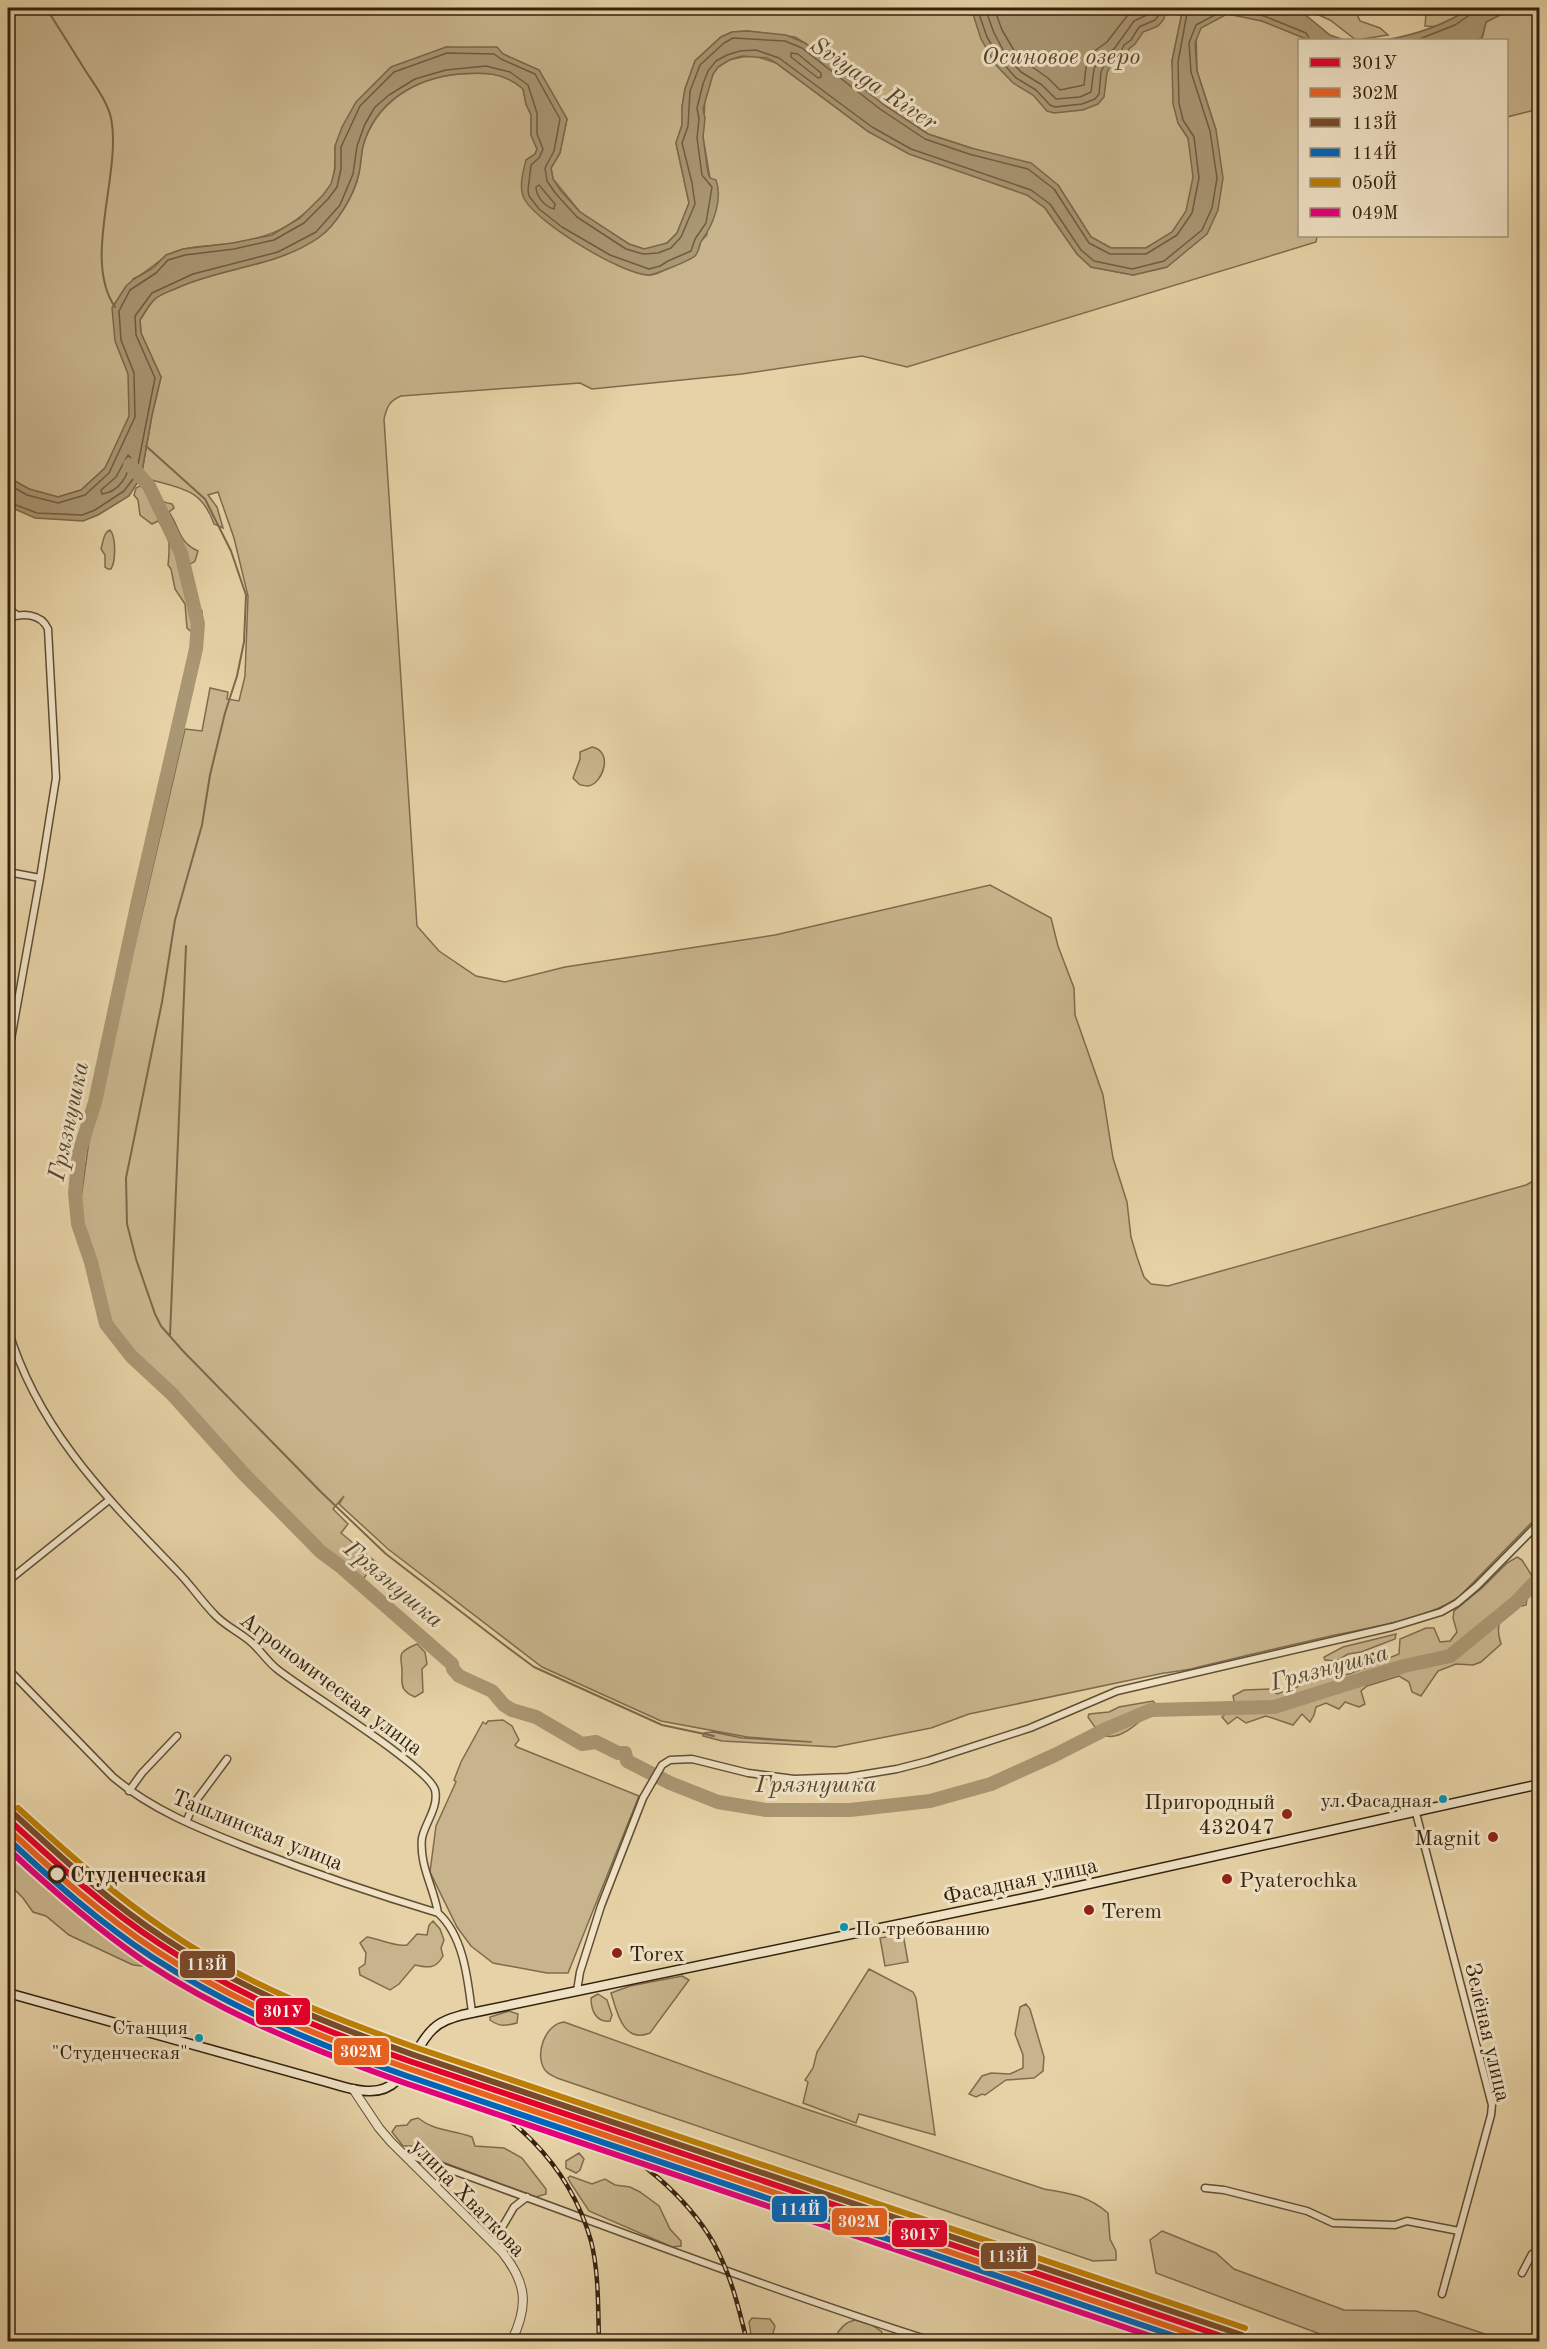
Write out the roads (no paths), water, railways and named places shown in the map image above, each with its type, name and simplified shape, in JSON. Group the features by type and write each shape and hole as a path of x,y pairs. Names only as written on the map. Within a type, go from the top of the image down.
{"main road":[{"name":"Фасадная улица","path":"8,1993 353,2089 377,2091 395,2083 410,2066 424,2039 434,2028 447,2020 472,2013 1047,1893 1538,1785"}],"street":[{"path":"8,609 17,615"},
{"path":"8,618 17,615 33,616 46,624 48,629 56,778 8,1056"},
{"path":"8,872 40,878"},
{"name":"Агрономическая улица","path":"8,1329 15,1354 55,1432 108,1500 188,1582 224,1624 250,1642 276,1668 402,1756 427,1779 435,1790 435,1803 422,1839 425,1873 436,1900 438,1913"},
{"path":"8,1581 108,1500"},
{"path":"577,1991 580,1972 601,1906 643,1798 662,1765 670,1760 692,1759 748,1773 794,1779 848,1777 928,1761 1030,1728 1117,1691 1392,1627 1441,1612 1456,1604 1477,1586 1539,1522"},
{"name":"Ташлинская улица","path":"8,1669 81,1746 129,1791 157,1808 269,1856 387,1898 438,1913"},
{"path":"129,1791 142,1773 177,1736"},
{"path":"186,1822 195,1802 227,1759"},
{"path":"1538,1785 1539,1797"},
{"name":"Зелёная улица","path":"1416,1813 1492,2105 1442,2294"},
{"path":"438,1913 445,1919 453,1934 466,1970 472,2013"},
{"name":"улица Хваткова","path":"353,2089 379,2128 493,2243 515,2270 524,2297 519,2325 511,2342"},
{"path":"401,2152 727,2272 935,2342"},
{"path":"1205,2188 1224,2190 1307,2211 1333,2223 1395,2225 1407,2221 1459,2231"},
{"path":"493,2243 514,2207 528,2197"},
{"path":"1522,2273 1532,2254 1539,2250"}],"water":[{"name":"Осиновое озеро","path":"971,8 1166,8 1164,19 1158,26 1143,32 1129,49 1125,59 1110,66 1104,97 1098,104 1083,110 1054,113 1047,111 1033,95 1013,83 996,65 981,39"},
{"path":"1183,8 1297,8 1330,35 1341,39 1307,39 1262,21 1227,14 1201,28 1195,43 1197,71 1216,130 1223,178 1218,210 1207,234 1167,267 1133,275 1091,267 1077,254 1045,208 1027,195 909,154 869,132 776,63 767,58 742,56 718,67 713,74 703,109 705,118 703,137 708,173 710,178 716,180 718,204 697,254 672,267 649,275 636,273 601,257 563,234 533,210 525,200 521,186 526,160 535,154 537,149 531,135 531,115 523,89 501,76 485,73 443,76 427,81 399,95 377,117 363,146 360,170 349,200 325,233 302,248 285,255 194,281 161,295 149,305 140,320 141,333 161,377 141,477 129,496 98,515 83,521 35,518 8,506 8,477 29,489 58,497 81,490 105,468 129,416 128,374 115,341 112,308 126,286 153,268 166,255 183,249 233,243 272,235 300,218 331,184 335,169 335,146 342,127 356,102 391,67 446,47 497,47 503,54 539,70 567,119 560,153 551,168 553,179 580,212 629,244 644,249 667,243 677,233 689,203 676,143 682,125 685,89 695,61 721,37 732,32 747,31 786,35 805,43 884,105 928,134 971,148 1031,163 1058,185 1091,237 1111,248 1146,248 1172,232 1186,211 1193,177 1188,138 1178,123 1173,104 1172,61"},
{"path":"1471,8 1506,8 1504,13 1486,22 1482,38 1390,39 1430,29"}],"waterway":[{"path":"46,8 100,93 111,118 112,164 102,241 102,265 106,287 115,307"},
{"path":"146,446 205,499 231,551 246,595 244,642 210,775 202,825 175,920 162,1002 126,1178 127,1224 136,1259 155,1314 161,1326 183,1351 321,1492 386,1554 503,1644 534,1667 662,1725 714,1736"},
{"name":"Грязнушка","path":"130,465 149,486 181,553 198,624 196,649 95,1102 79,1153 75,1193 78,1224 91,1262 106,1324 131,1356 172,1394 242,1472 321,1552 452,1664 459,1676 492,1691 504,1705 512,1710 536,1717 582,1744 596,1742 618,1753 625,1753 627,1761 670,1783 718,1802 766,1810 850,1810 930,1801 991,1784 1151,1710 1274,1707 1404,1666 1450,1656 1515,1603 1540,1577"},
{"path":"170,1336 186,946"}],"railway":[{"path":"433,2075 486,2103 510,2120 532,2140 567,2186 581,2212 594,2253 598,2291 599,2342"},
{"path":"491,2102 567,2121 594,2133"},
{"path":"587,2129 623,2151 658,2177 702,2224 729,2278 747,2342"},
{"path":"630,2149 672,2172"}],"place":[{"name":"ул.Фасадная","path":"1443,1799"},
{"name":"Пригородный 432047","path":"1287,1814"},
{"name":"Magnit","path":"1493,1837"},
{"name":"Студенческая","path":"57,1874"},
{"name":"Pyaterochka","path":"1227,1879"},
{"name":"Terem","path":"1089,1910"},
{"name":"По требованию","path":"844,1927"},
{"name":"Torex","path":"617,1953"},
{"name":"Станция \"Студенческая\"","path":"199,2038"}],"water label":[{"name":"Sviyaga River","path":"874,83"}]}
